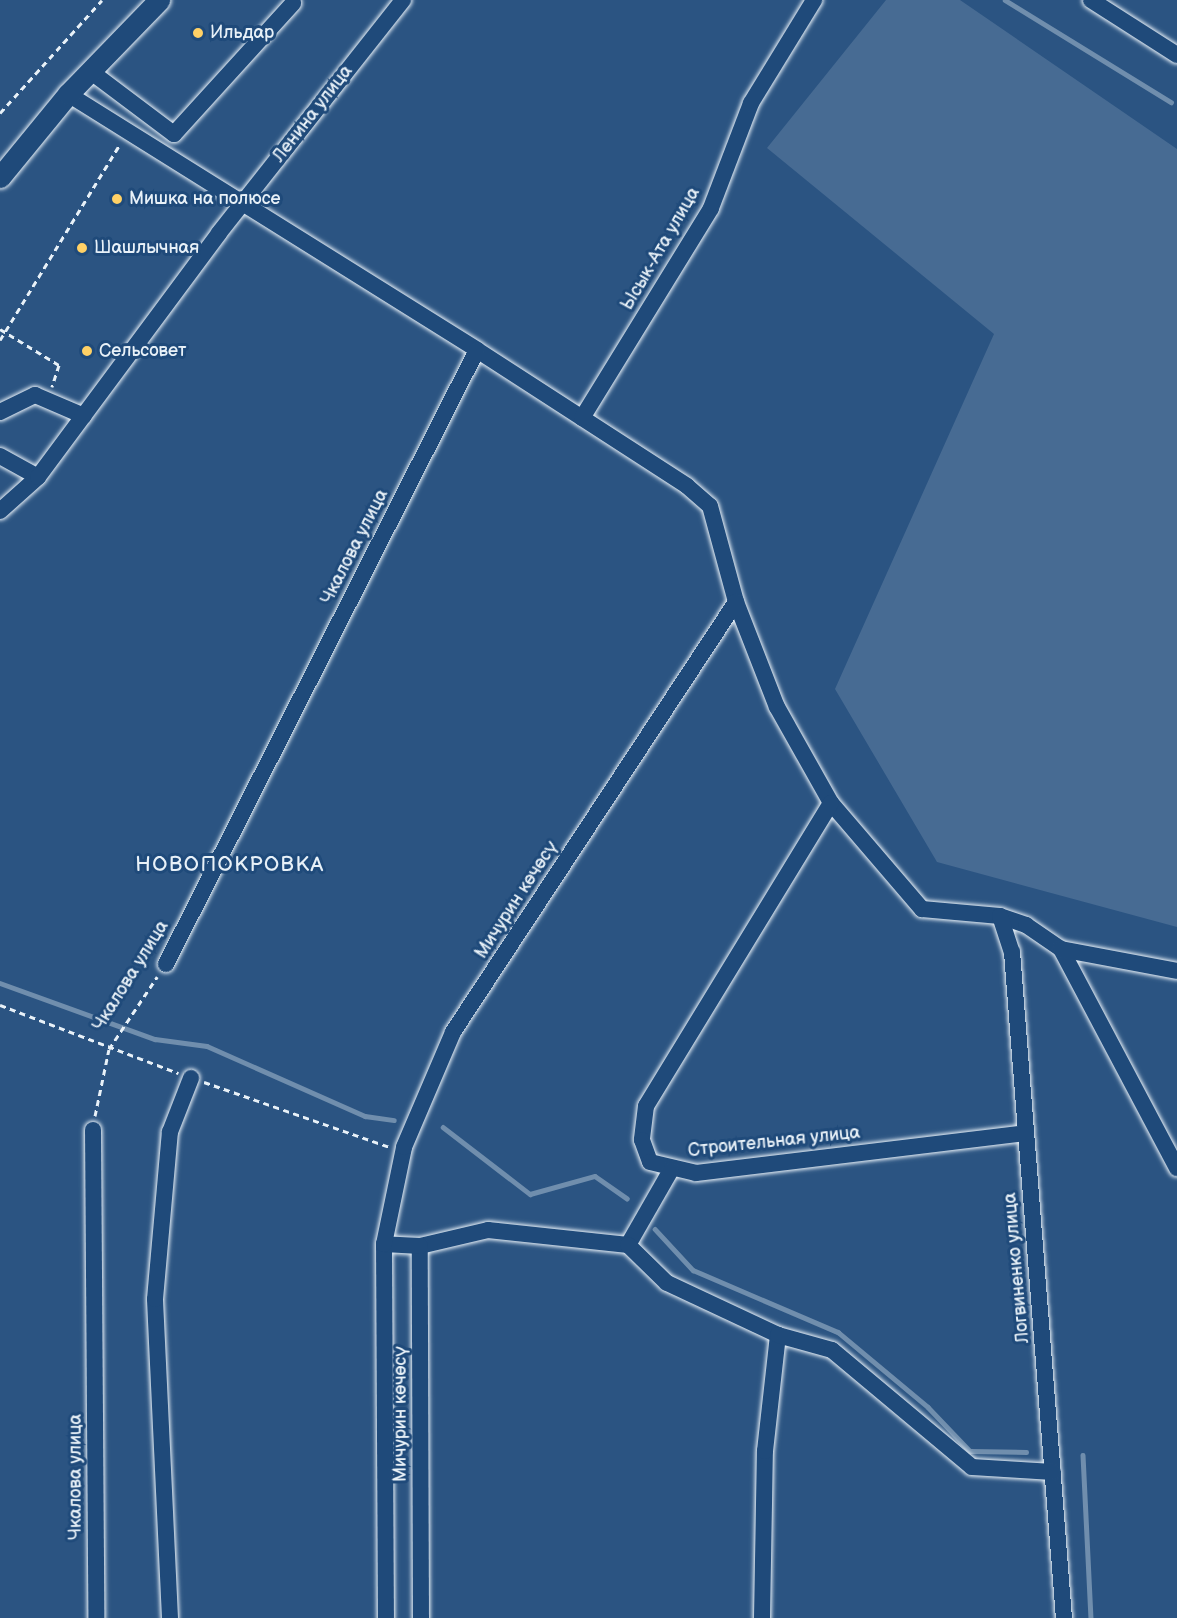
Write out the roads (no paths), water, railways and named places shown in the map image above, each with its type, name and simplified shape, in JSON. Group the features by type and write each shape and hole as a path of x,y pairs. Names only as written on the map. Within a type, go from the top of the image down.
{"main road":[{"path":"0,177 68,94 159,0"}],"street":[{"name":"Ленина улица","path":"0,511 39,477 242,205 403,0"},
{"name":"Ысык-Ата улица","path":"582,418 711,207 751,103 814,0"},
{"path":"90,71 174,134 293,3"},
{"path":"1104,3 1177,55"},
{"path":"68,94 477,350 582,418 710,506 736,602 777,707 831,803 922,909 1000,916 1026,925 1061,949 1177,971"},
{"name":"Чкалова улица","path":"166,964 477,350"},
{"path":"0,412 24,397 48,398 84,416"},
{"path":"0,456 39,477"},
{"name":"Мичурин көчөсү","path":"386,1618 384,1244 404,1147 453,1032 736,602"},
{"name":"Строительная улица","path":"831,803 646,1106 642,1140 651,1162 671,1170 696,1173 1026,1133"},
{"name":"Логвиненко улица","path":"1000,916 1011,952 1064,1618"},
{"path":"1061,949 1177,1168"},
{"path":"170,1618 155,1299 170,1132 191,1078"},
{"name":"Чкалова улица","path":"93,1130 96,1618"},
{"path":"628,1245 671,1170"},
{"path":"384,1244 420,1246 488,1230 628,1245 667,1283 777,1335 832,1350 972,1467 1053,1472"},
{"name":"Мичурин көчөсү","path":"420,1246 421,1618"},
{"path":"762,1618 765,1451 777,1335"}],"waterway":[{"path":"1005,0 1171,102"},
{"path":"0,983 155,1039 207,1046 365,1116 394,1120"},
{"path":"443,1127 530,1194 595,1176 627,1198"},
{"path":"655,1229 693,1270 838,1332 928,1407 970,1451 1026,1452"},
{"path":"1083,1455 1091,1618"}],"place":[{"name":"Ильдар","path":"198,33"},
{"name":"Мишка на полюсе","path":"117,199"},
{"name":"Шашлычная","path":"82,248"},
{"name":"Сельсовет","path":"87,351"}],"district":[{"name":"НОВОПОКРОВКА","path":"230,865"}]}
